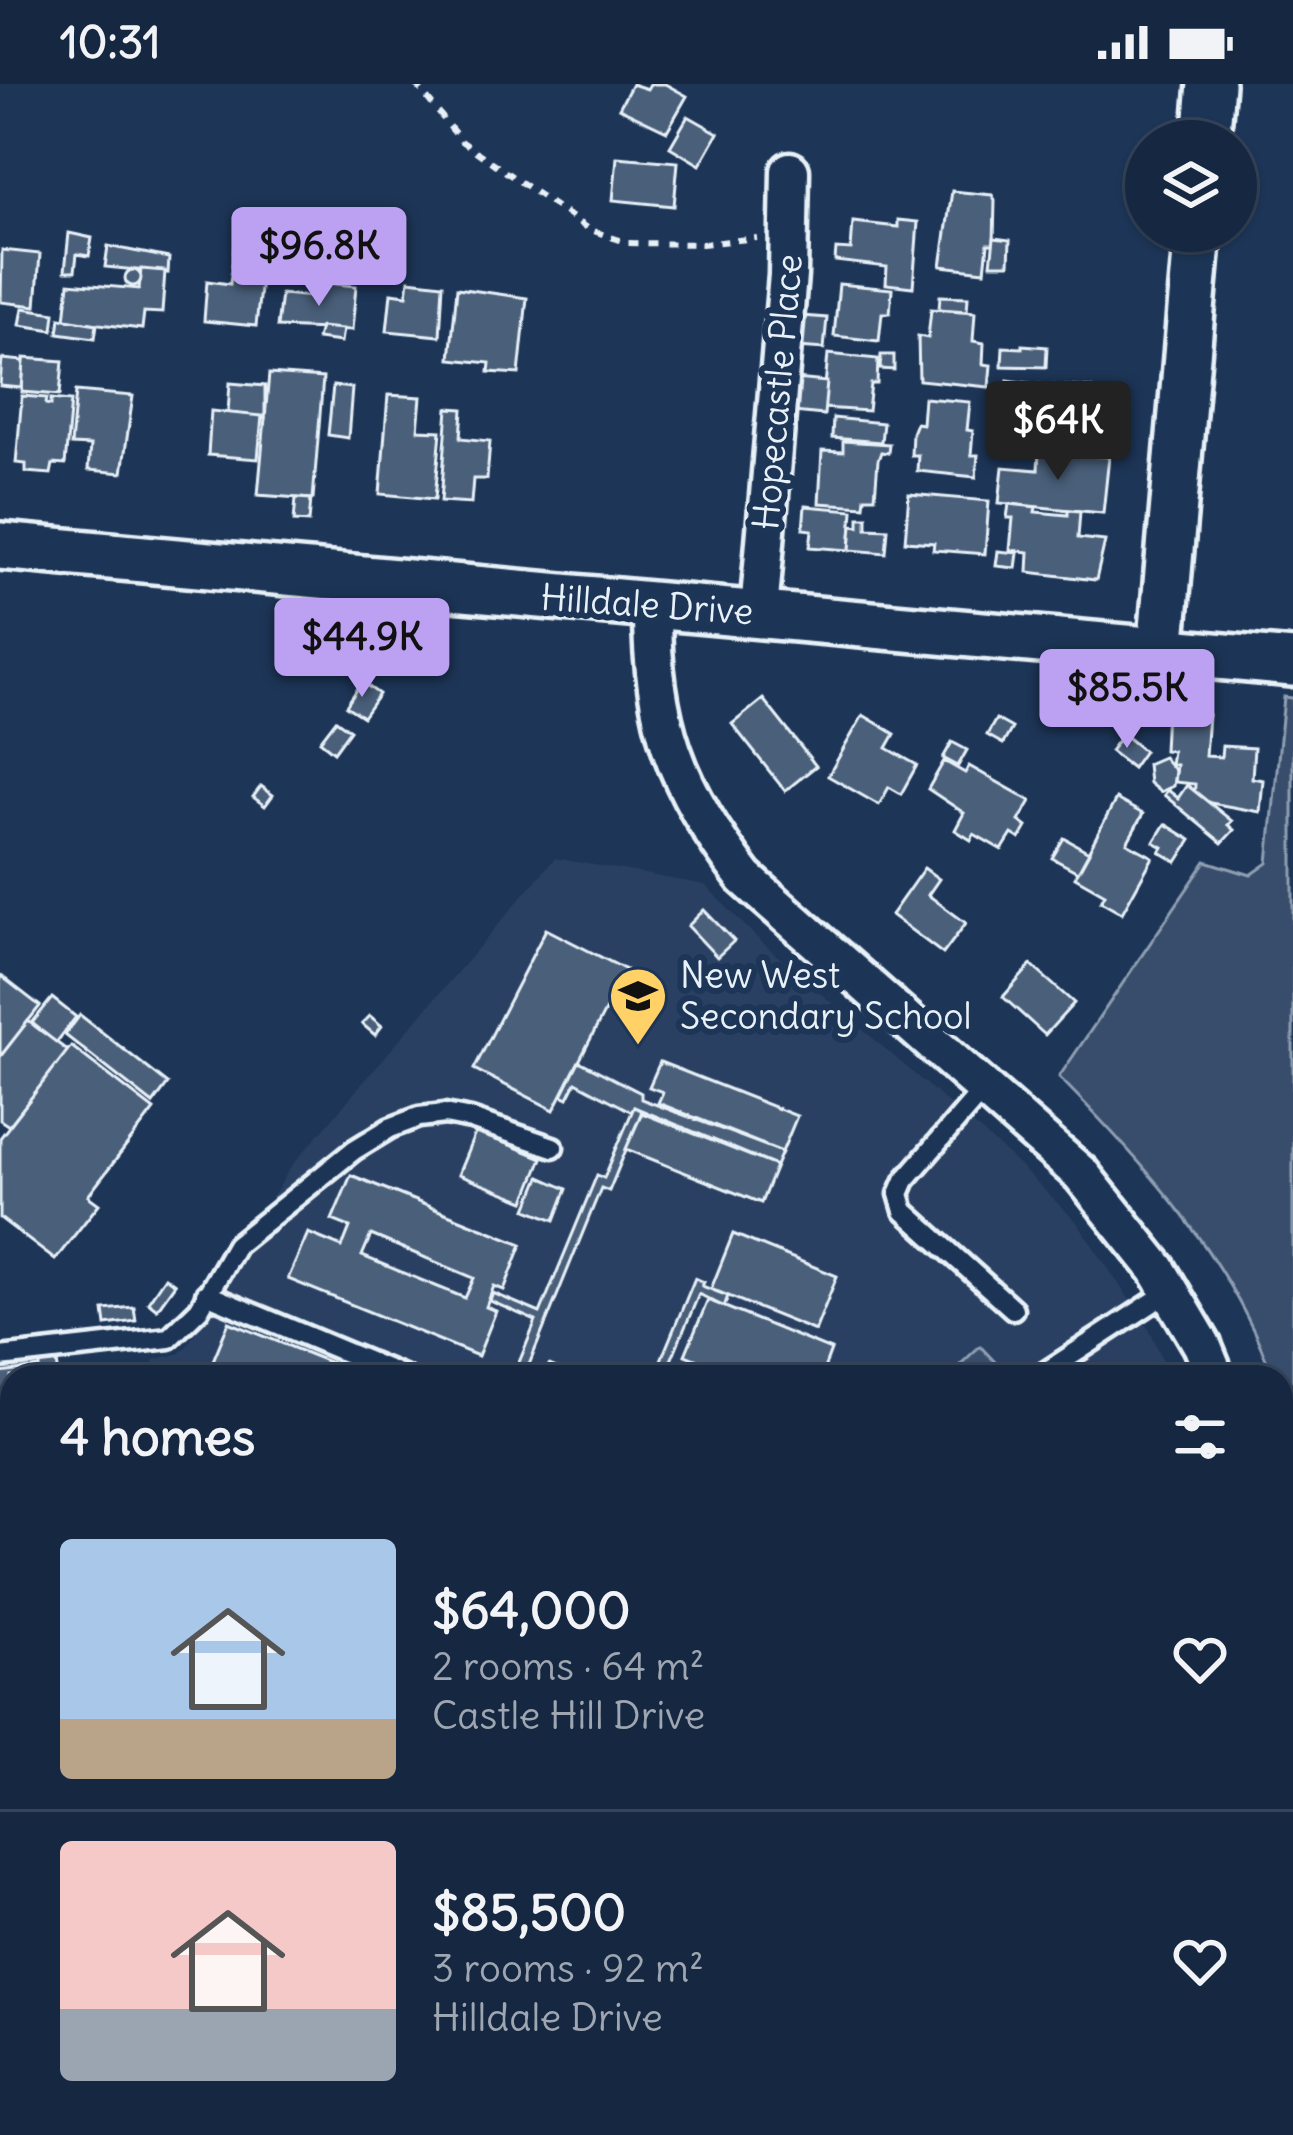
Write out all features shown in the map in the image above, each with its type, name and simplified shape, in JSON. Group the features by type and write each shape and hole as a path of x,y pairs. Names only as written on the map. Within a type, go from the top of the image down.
{"street":[{"path":"1208,120 1211,84"},
{"name":"Hopecastle Place","path":"759,612 788,275 790,188"},
{"path":"1161,652 1196,252"},
{"name":"Hilldale Drive","path":"0,546 1293,663"},
{"path":"652,606 658,710 688,797 701,820 745,878 1081,1174 1157,1269 1210,1365"}],"lane":[{"path":"984,1089 905,1180 900,1203 1012,1310"},
{"path":"0,1357 169,1338 185,1326 236,1245 354,1150 390,1128 445,1114 553,1147"},
{"path":"1056,1365 1170,1291"},
{"path":"206,1294 376,1365"}],"path":[{"path":"416,84 461,141 588,229 628,243 702,244 763,238 790,188"}],"shaded area":[{"path":"1284,697 1293,698 1293,1365 1268,1365 1234,1292 1183,1216 1059,1077 1206,861 1251,875 1268,863"},
{"name":"New West Secondary School","path":"555,858 705,885 758,939 1008,1155 1076,1221 1150,1330 1165,1365 154,1365 153,1360 178,1354 188,1345 290,1168"},
{"path":"980,1346 998,1365 960,1365"}],"building":[{"path":"632,84 647,89 650,84 665,84 687,96 667,131 619,108"},
{"path":"688,116 718,133 700,165 670,147"},
{"path":"617,157 678,162 674,206 613,200"},
{"path":"952,191 992,195 995,200 994,244 988,244 985,271 941,266"},
{"path":"898,220 918,222 913,287 886,284 887,267 835,261 836,249 851,250 853,222 898,227"},
{"path":"69,233 92,238 89,256 77,254 75,271 65,271"},
{"path":"994,238 1010,240 1009,264 991,264"},
{"path":"108,246 169,258 168,273 105,267"},
{"path":"234,248 264,251 256,326 204,321 207,281 230,284"},
{"path":"2,250 40,254 36,306 1,302"},
{"path":"141,269 165,271 162,313 144,312 142,329 65,320 69,283 139,289"},
{"path":"133,270 141,278 133,286 125,278"},
{"path":"409,280 443,284 440,336 387,331 391,293 407,295"},
{"path":"316,282 356,286 352,330 277,327 281,294 315,297"},
{"path":"839,284 892,289 890,313 882,313 879,341 834,336"},
{"path":"457,288 527,298 519,374 489,372 490,363 450,359"},
{"path":"940,296 968,297 967,311 939,309"},
{"path":"23,308 55,313 53,330 20,325"},
{"path":"931,309 975,312 973,341 984,343 983,364 991,365 989,387 919,380 918,336 928,338"},
{"path":"801,316 827,318 824,349 798,347"},
{"path":"60,318 97,324 95,338 58,333"},
{"path":"320,327 343,329 341,342 317,339"},
{"path":"1003,347 1047,347 1046,367 1002,366"},
{"path":"828,354 878,359 877,384 871,384 868,411 823,408"},
{"path":"881,355 894,355 894,370 880,369"},
{"path":"24,358 63,361 60,395 22,392"},
{"path":"2,359 24,361 22,388 0,386"},
{"path":"269,374 323,378 313,499 258,495"},
{"path":"796,379 827,382 824,415 793,412"},
{"path":"1008,380 1037,384 1034,415 1006,412"},
{"path":"230,383 265,386 265,418 228,413"},
{"path":"1037,384 1091,388 1089,416 1080,415 1078,442 1014,435 1016,415 1034,417"},
{"path":"333,386 352,388 348,438 328,435"},
{"path":"76,391 133,396 122,473 88,470 90,446 71,445"},
{"path":"388,395 421,397 418,430 441,431 435,499 380,494"},
{"path":"22,396 47,398 46,404 51,405 51,399 71,401 65,465 53,464 51,474 26,472 26,464 16,463"},
{"path":"924,398 970,402 967,430 973,431 971,455 978,455 976,477 917,471 918,455 911,455 912,433 916,423 922,424"},
{"path":"448,408 463,409 461,438 490,441 487,479 473,479 471,503 441,501"},
{"path":"211,411 262,416 258,459 208,455"},
{"path":"1083,415 1117,415 1114,444 1080,442"},
{"path":"833,418 883,423 881,442 832,438"},
{"path":"843,441 889,444 888,453 881,452 878,460 875,497 865,497 864,506 819,503 822,451 843,452"},
{"path":"1039,451 1109,457 1103,513 999,503 1003,467 1038,470"},
{"path":"909,494 989,501 985,554 933,550 934,543 905,541"},
{"path":"296,498 311,499 309,522 294,521"},
{"path":"1009,504 1036,507 1035,512 1068,515 1068,510 1080,511 1078,538 1105,541 1096,580 1028,572 1029,552 1010,550 1013,518 1007,518"},
{"path":"805,506 853,510 850,550 810,547 812,530 803,529"},
{"path":"859,517 867,517 867,528 888,529 886,553 850,550 852,525 859,526"},
{"path":"998,551 1018,553 1016,568 996,566"},
{"path":"362,682 379,694 363,717 346,706"},
{"path":"763,699 816,766 785,791 732,724"},
{"path":"1166,711 1208,715 1205,756 1221,757 1222,746 1254,748 1252,778 1263,780 1260,812 1194,800 1195,784 1174,782 1172,751 1164,750"},
{"path":"863,715 895,734 887,748 917,765 901,794 889,787 879,805 828,776"},
{"path":"996,719 1012,728 1003,744 987,735"},
{"path":"336,720 350,730 334,752 320,741"},
{"path":"1123,734 1144,751 1132,768 1110,751"},
{"path":"952,742 967,750 958,766 943,758"},
{"path":"1163,757 1175,771 1173,786 1160,792 1149,783 1147,764"},
{"path":"944,761 965,773 969,766 1031,801 1019,821 1027,827 1020,839 1012,834 1002,850 974,834 971,840 955,830 964,813 928,789"},
{"path":"1187,785 1232,821 1228,825 1234,830 1222,843 1164,795 1168,790 1178,798"},
{"path":"261,786 273,795 265,806 253,797"},
{"path":"1116,799 1143,814 1127,843 1153,857 1122,913 1101,901 1105,894 1075,877"},
{"path":"1165,824 1191,840 1177,862 1160,852 1163,847 1154,842"},
{"path":"1064,838 1089,852 1078,872 1052,858"},
{"path":"924,868 939,879 928,895 966,923 943,954 891,915"},
{"path":"704,910 734,941 717,957 688,926"},
{"path":"546,929 626,970 554,1110 474,1069"},
{"path":"1031,965 1074,1003 1045,1035 1003,997"},
{"path":"0,975 40,1006 0,1057"},
{"path":"52,998 76,1017 56,1043 32,1023"},
{"path":"80,1015 168,1084 153,1104 65,1035"},
{"path":"370,1016 382,1026 375,1035 362,1024"},
{"path":"28,1021 68,1051 9,1126 0,1120 0,1057"},
{"path":"71,1046 154,1110 88,1196 99,1204 55,1260 0,1218 0,1138"},
{"path":"579,1061 641,1093 641,1099 782,1152 776,1166 634,1107 632,1112 576,1082 568,1098 562,1095"},
{"path":"660,1062 797,1116 782,1152 658,1103 663,1092 649,1087"},
{"path":"634,1107 642,1111 609,1191 601,1188 529,1365 518,1365 536,1321 490,1301 493,1293 540,1313 597,1175 604,1178"},
{"path":"642,1113 776,1166 761,1203 626,1149"},
{"path":"476,1131 542,1158 525,1201 458,1175"},
{"path":"351,1175 522,1244 504,1290 494,1286 486,1307 496,1311 478,1356 288,1279 308,1233 342,1247 350,1227 332,1220","holes":["371,1235 474,1278 465,1298 362,1256"]},
{"path":"540,1177 567,1189 555,1220 527,1209"},
{"path":"733,1234 837,1276 815,1331 711,1289"},
{"path":"165,1277 175,1284 157,1309 148,1302"},
{"path":"695,1278 704,1282 702,1286 728,1296 724,1307 699,1294 669,1365 659,1365"},
{"path":"708,1300 831,1350 825,1365 710,1365 685,1355"},
{"path":"134,1307 136,1321 106,1325 104,1310"},
{"path":"229,1322 336,1365 211,1365"}],"place":[{"name":"New West Secondary School","path":"638,1047"}]}
